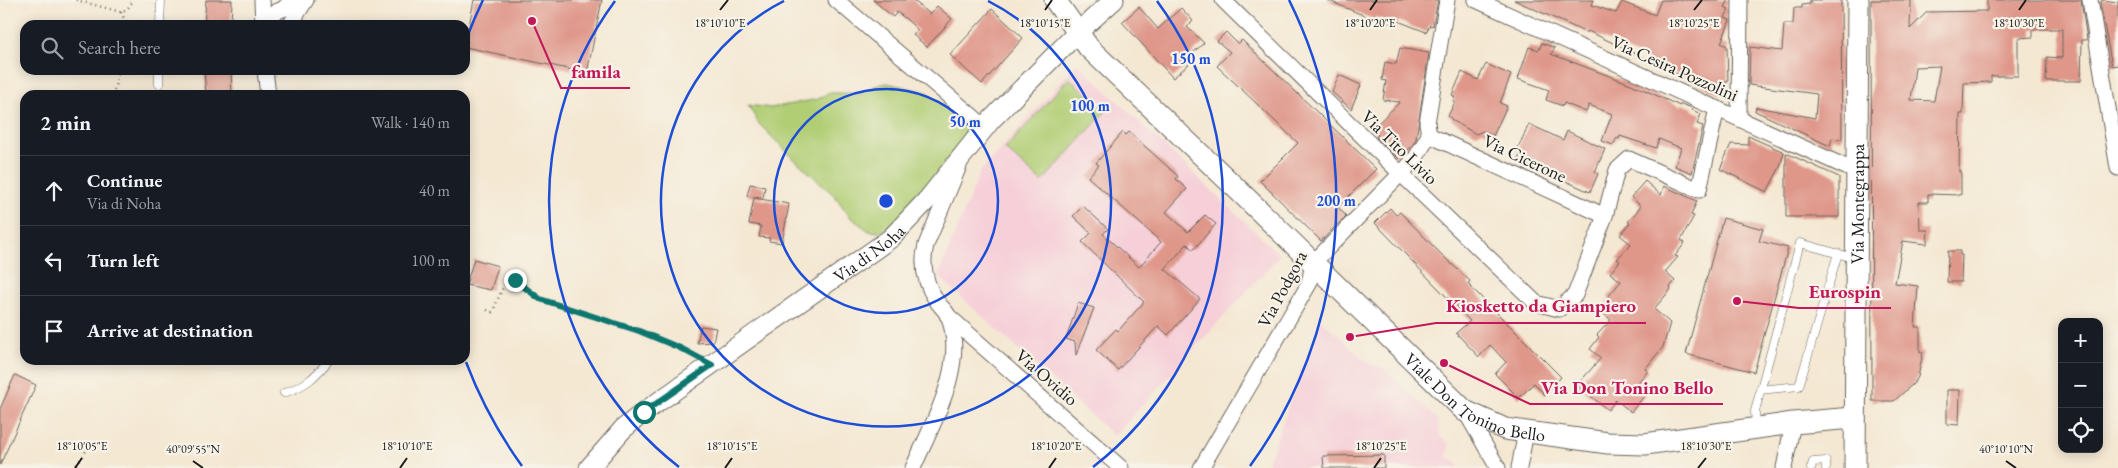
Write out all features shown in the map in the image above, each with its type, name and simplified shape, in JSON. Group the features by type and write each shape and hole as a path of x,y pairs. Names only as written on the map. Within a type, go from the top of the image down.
{"main road":[{"name":"Viale Don Tonino Bello","path":"1055,0 1089,48 1465,411 1505,429 1608,443 1645,444 1793,423 1854,418"},
{"name":"Via Montegrappa","path":"1855,468 1847,256 1857,172 1858,0"}],"street":[{"path":"262,0 263,20"},
{"path":"265,20 283,9 292,0"},
{"path":"293,20 306,0"},
{"path":"836,0 985,127"},
{"name":"Via di Noha","path":"589,468 623,429 891,238 928,200 985,127 1077,33 1114,0"},
{"name":"Via Tito Livio","path":"1223,0 1536,303 1559,309 1575,295 1605,216"},
{"path":"1429,135 1427,123 1447,0"},
{"name":"Via Cesira Pozzolini","path":"1476,0 1739,117 1857,172"},
{"path":"1739,117 1740,0"},
{"path":"2090,0 2118,168"},
{"path":"267,75 268,90"},
{"path":"1605,216 1617,170 1629,159 1699,190 1717,108"},
{"name":"Via Podgora","path":"1201,468 1309,284 1313,263 1415,159 1429,135"},
{"name":"Via Cicerone","path":"1429,135 1605,216"},
{"path":"913,468 947,392 952,373 952,340 947,315 929,288 923,258 926,246 963,156"},
{"name":"Via Ovidio","path":"947,315 1121,468"},
{"path":"1465,411 1498,468"},
{"path":"1784,468 1793,423"},
{"path":"1519,468 1526,432"}],"lane":[{"path":"160,0 160,20"},
{"path":"159,84 160,75"},
{"path":"1756,428 1755,411 1760,390 1800,243 1847,256 1799,386 1760,390"},
{"path":"284,392 300,387 312,380 325,365"},
{"path":"1811,468 1812,462 1826,461 1826,468"}],"path":[{"path":"76,0 121,12 128,8 134,0"},
{"path":"121,12 125,20"},
{"path":"115,90 118,75"},
{"path":"487,310 492,312 494,309 503,284 508,280 515,280 540,299 639,331 680,348 712,365"},
{"path":"73,468 84,455 91,440"}],"shaded area":[{"path":"1077,63 1280,255 1114,436 938,276 980,172"},
{"path":"1320,319 1369,364 1384,368 1437,419 1440,437 1449,443 1447,457 1457,463 1458,468 1266,468"}],"green space":[{"path":"1069,78 1106,111 1042,182 1005,149"},
{"path":"887,83 927,92 973,131 889,228 879,232 869,231 850,217 835,196 759,124 748,105 771,108 818,99 828,93 863,93 875,86"}],"building":[{"path":"206,0 232,0 231,20 204,20"},
{"path":"474,0 602,0 587,73 470,48 470,21"},
{"path":"873,0 913,0 930,14 937,6 952,19 927,47 913,35 918,30 906,19 897,12 893,17"},
{"path":"1327,0 1438,0 1433,26 1430,25 1426,32 1398,21 1396,26 1376,17 1375,20"},
{"path":"1514,0 1594,0 1592,5 1616,13 1622,2 1655,15 1661,0 1729,0 1725,7 1729,9 1725,18 1730,20 1721,43 1727,46 1728,82 1723,82 1721,95 1588,31 1587,33"},
{"path":"1810,0 1841,0 1842,140 1832,138 1830,146 1755,111 1756,107 1815,118 1817,94 1749,85 1750,47 1782,51 1784,24 1793,24 1794,8 1802,8 1802,5 1810,4"},
{"path":"1871,0 1911,0 1910,29 1927,12 1987,11 1987,0 2081,0 2087,40 2082,40 2081,81 2046,81 2047,57 2062,58 2062,29 2033,29 2033,37 2018,38 2018,76 1991,76 1991,82 1964,83 1963,114 1960,114 1959,172 1961,172 1961,195 1928,194 1928,202 1919,202 1920,230 1928,230 1927,244 1903,241 1895,283 1918,286 1915,327 1920,327 1920,352 1923,352 1918,377 1894,401 1872,401","holes":["1940,66 1934,101 1911,100 1915,67"]},
{"path":"2102,0 2118,2 2118,65 2112,66 2100,3"},
{"path":"1139,7 1158,29 1181,8 1193,21 1187,27 1204,43 1186,59 1190,63 1173,78 1122,22"},
{"path":"992,9 1023,38 982,84 950,55"},
{"path":"1226,32 1238,44 1242,40 1376,169 1338,207 1346,216 1321,241 1260,181 1298,143 1217,66 1230,52 1217,41"},
{"path":"1542,43 1555,48 1551,54 1631,84 1680,106 1681,104 1693,108 1692,110 1701,114 1697,124 1703,126 1692,173 1675,166 1681,148 1659,139 1656,148 1620,136 1613,145 1602,141 1612,114 1589,105 1586,112 1564,103 1563,106 1546,100 1549,90 1518,79 1529,47 1539,50"},
{"path":"1400,48 1429,53 1416,139 1399,159 1376,137 1378,135 1372,129 1400,102 1383,100 1386,81 1382,80 1385,62 1396,64"},
{"path":"1486,64 1511,75 1500,103 1507,106 1493,136 1483,131 1476,134 1448,116 1455,102 1453,101 1455,97 1452,95 1462,72 1478,80"},
{"path":"204,75 231,75 232,90 206,90"},
{"path":"1339,75 1361,85 1351,109 1332,92"},
{"path":"1529,124 1563,140 1567,131 1605,149 1595,172 1598,174 1590,192 1550,174 1541,172 1540,174 1528,168 1529,164 1518,159 1522,152 1517,150"},
{"path":"1123,132 1126,135 1129,132 1178,176 1176,179 1187,189 1166,212 1188,232 1205,215 1216,224 1193,250 1187,244 1165,269 1200,299 1168,335 1158,326 1118,370 1096,350 1116,329 1118,331 1144,302 1082,242 1091,233 1073,216 1083,206 1108,229 1103,234 1139,267 1161,242 1088,177 1099,165 1096,163"},
{"path":"1748,136 1784,152 1780,167 1767,192 1720,169 1731,144 1748,145"},
{"path":"1786,153 1839,177 1839,217 1786,217"},
{"path":"1645,181 1661,195 1664,186 1697,201 1691,215 1694,216 1681,240 1685,243 1675,256 1678,257 1665,272 1675,281 1670,287 1671,289 1654,309 1670,323 1663,347 1645,369 1648,371 1635,386 1645,395 1631,412 1616,400 1608,410 1577,385 1601,358 1590,349 1599,337 1597,335 1611,320 1600,310 1610,299 1608,297 1621,281 1610,273 1620,261 1617,259 1631,244 1620,235 1641,206 1631,197"},
{"path":"750,184 765,187 763,198 747,196"},
{"path":"754,198 789,204 782,243 769,241 770,238 759,237 761,226 749,224"},
{"path":"1390,208 1396,215 1400,212 1470,281 1468,284 1561,377 1545,395 1534,383 1519,398 1495,374 1506,362 1490,345 1479,357 1456,333 1470,321 1375,223"},
{"path":"1723,218 1763,229 1759,241 1788,248 1754,372 1686,354"},
{"path":"1948,251 1960,251 1960,255 1962,255 1961,282 1947,282"},
{"path":"474,259 498,266 491,290 470,286 470,272"},
{"path":"1078,303 1094,308 1076,355 1075,342 1066,339"},
{"path":"701,326 716,328 713,342 697,343"},
{"path":"15,375 36,385 0,465 0,409"},
{"path":"1947,390 1960,390 1959,425 1947,424"},
{"path":"1384,455 1384,468 1324,468 1323,456"}],"place":[{"name":"famila","path":"532,21"},
{"name":"Eurospin","path":"1737,301"},
{"name":"Kiosketto da Giampiero","path":"1350,337"},
{"name":"Via Don Tonino Bello","path":"1444,363"}],"route":[{"path":"515,280 540,299 639,331 680,348 712,365 644,412"}]}
